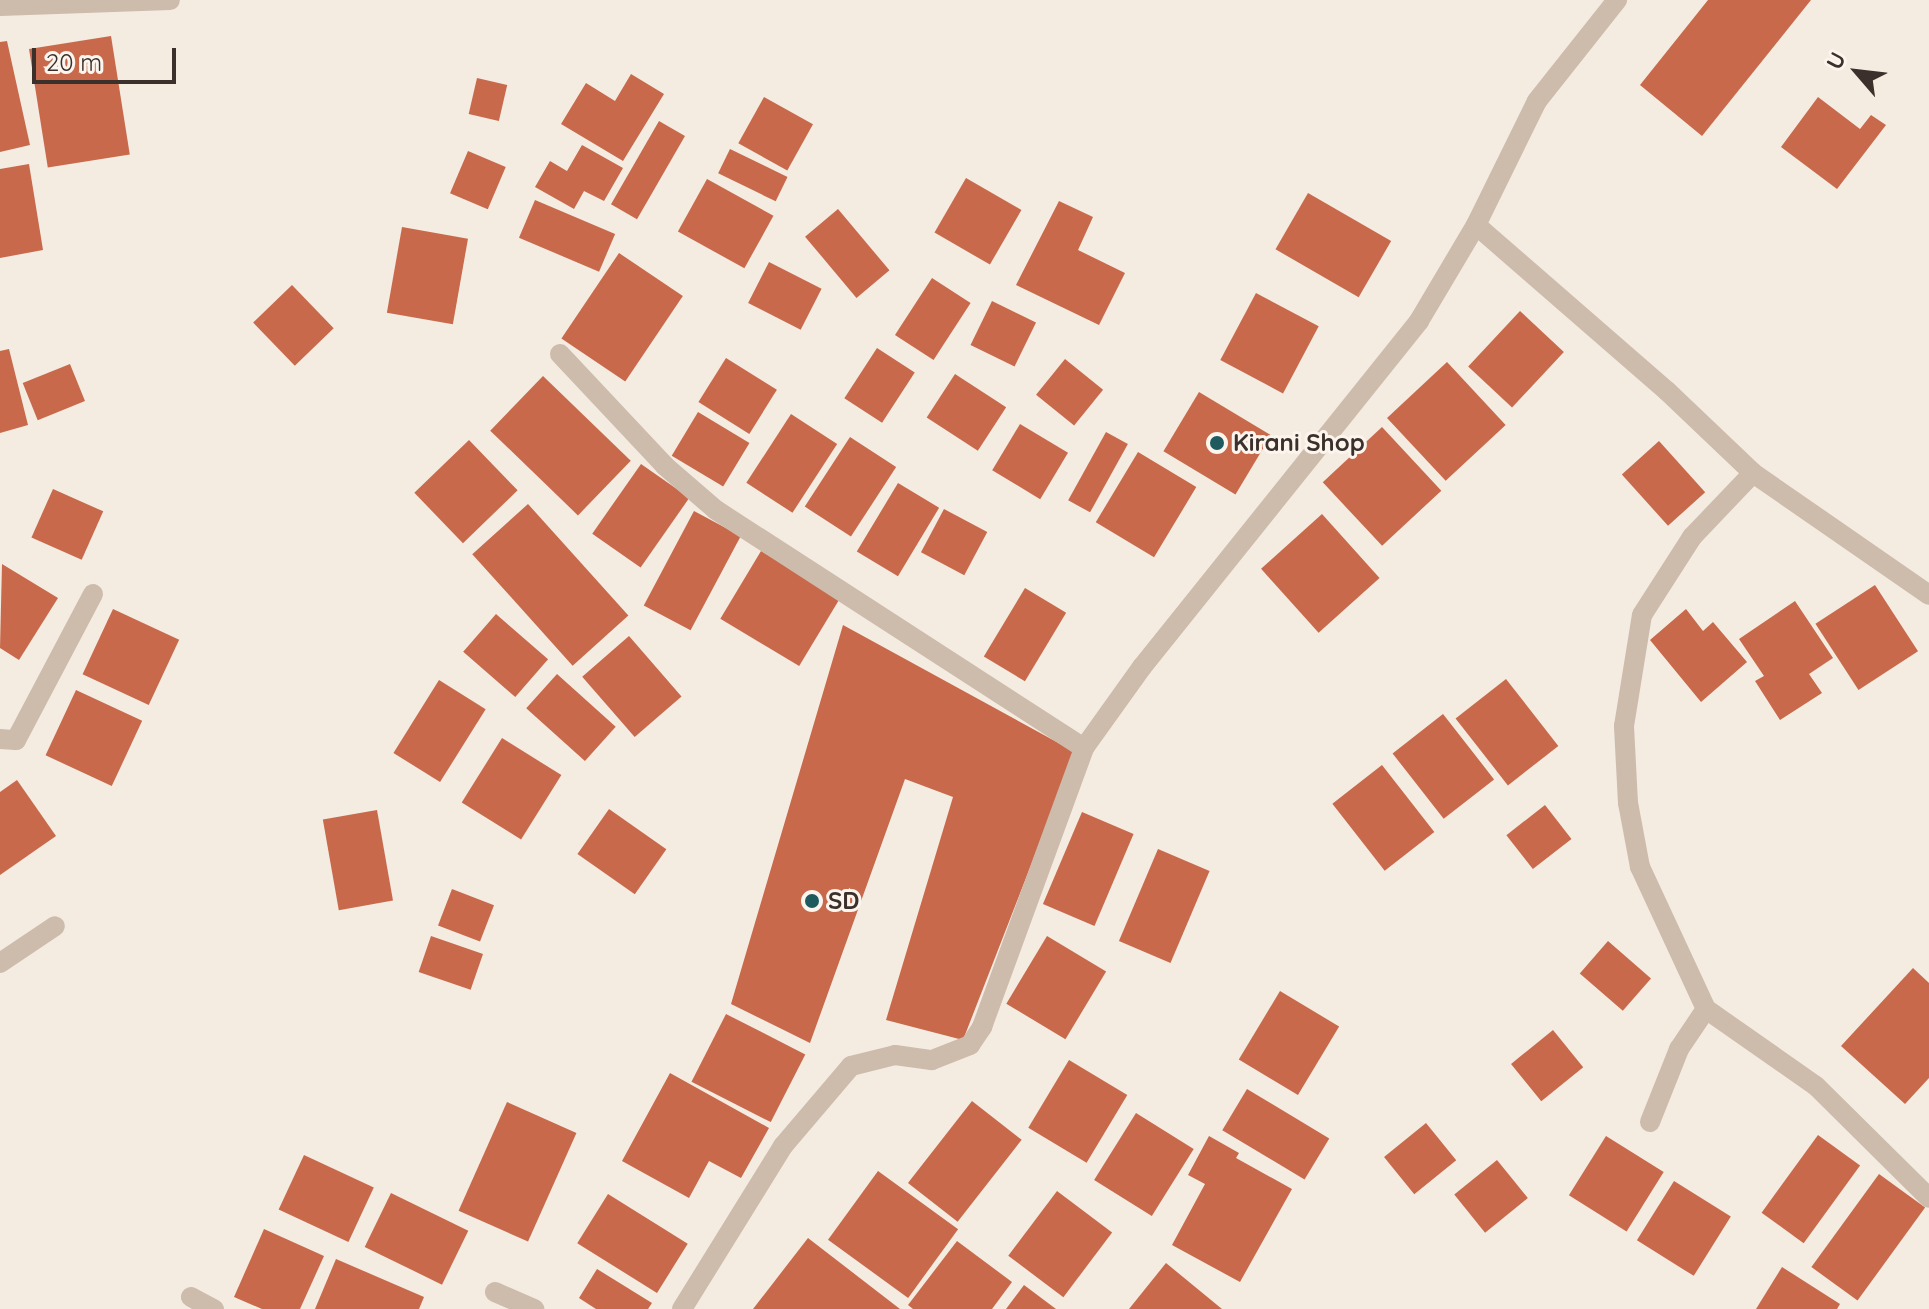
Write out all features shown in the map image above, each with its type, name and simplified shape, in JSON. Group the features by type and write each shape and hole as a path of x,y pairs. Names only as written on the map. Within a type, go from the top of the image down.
{"street":[{"path":"0,6 170,0"},
{"path":"682,1309 783,1146 851,1066 895,1055 932,1060 970,1045 982,1027 1084,748 1142,667 1419,321 1476,225 1537,101 1617,0"},
{"path":"1476,225 1667,391 1753,473 1929,595"},
{"path":"560,354 665,466 716,510 1084,748"},
{"path":"1753,473 1692,537 1642,615 1624,726 1628,803 1640,867 1706,1009 1816,1086 1929,1198"},
{"path":"0,739 16,740 93,594"},
{"path":"0,963 55,926"},
{"path":"1650,1122 1679,1049 1706,1009"},
{"path":"495,1292 534,1309"},
{"path":"191,1297 214,1309"}],"building":[{"path":"1708,0 1811,0 1702,136 1640,85"},
{"path":"111,36 130,155 48,168 29,49"},
{"path":"7,41 30,145 0,152 0,42"},
{"path":"631,74 664,94 623,161 561,124 586,83 615,101"},
{"path":"477,78 507,85 499,121 469,114"},
{"path":"764,97 813,124 787,171 738,143"},
{"path":"1818,97 1860,129 1871,115 1886,125 1837,189 1781,147"},
{"path":"659,121 685,136 637,219 611,204"},
{"path":"582,145 623,168 604,201 584,191 574,209 535,187 550,161 567,171"},
{"path":"730,149 788,177 776,201 718,173"},
{"path":"468,151 506,167 488,209 450,193"},
{"path":"29,164 43,250 0,258 0,169"},
{"path":"966,178 1021,210 990,265 934,233"},
{"path":"707,179 773,216 744,268 678,231"},
{"path":"1308,193 1391,241 1359,297 1276,249"},
{"path":"535,200 615,234 599,272 519,238"},
{"path":"1059,201 1093,217 1078,250 1125,273 1099,325 1016,285"},
{"path":"838,209 889,270 856,298 805,237"},
{"path":"402,227 468,239 453,324 387,313"},
{"path":"619,253 683,296 625,381 561,338"},
{"path":"769,262 822,289 801,330 748,303"},
{"path":"932,278 971,303 934,360 895,335"},
{"path":"292,285 334,328 295,366 253,323"},
{"path":"1256,293 1319,326 1283,393 1220,360"},
{"path":"992,301 1036,322 1015,367 971,345"},
{"path":"1520,311 1564,352 1512,408 1468,367"},
{"path":"877,348 915,373 882,423 844,398"},
{"path":"9,349 28,425 0,433 0,351"},
{"path":"726,358 777,390 749,434 698,402"},
{"path":"1065,359 1103,390 1074,426 1036,395"},
{"path":"1447,362 1506,425 1446,481 1387,418"},
{"path":"70,364 85,401 38,420 23,383"},
{"path":"955,374 1006,407 978,451 927,418"},
{"path":"543,376 631,461 578,515 490,431"},
{"name":"Kirani Shop","path":"1199,392 1271,435 1235,494 1163,451"},
{"path":"698,412 749,443 723,487 672,456"},
{"path":"791,414 837,444 792,513 746,483"},
{"path":"1020,424 1068,453 1040,499 992,470"},
{"path":"1382,427 1441,491 1382,546 1323,482"},
{"path":"1106,432 1128,444 1090,512 1068,500"},
{"path":"850,437 896,467 851,537 805,507"},
{"path":"469,440 518,490 463,543 414,493"},
{"path":"1659,441 1705,492 1668,526 1622,474"},
{"path":"1138,452 1196,487 1154,557 1096,522"},
{"path":"641,464 689,498 641,567 592,534"},
{"path":"898,483 939,508 898,576 857,552"},
{"path":"53,489 103,511 82,560 31,537"},
{"path":"528,504 628,615 573,666 472,554"},
{"path":"944,509 987,532 964,575 921,552"},
{"path":"694,511 741,536 691,630 644,605"},
{"path":"1322,514 1380,578 1319,633 1261,569"},
{"path":"761,551 840,598 799,666 720,619"},
{"path":"2,564 58,598 19,660 0,648"},
{"path":"1875,585 1918,651 1858,690 1815,624"},
{"path":"1025,588 1066,613 1025,681 984,657"},
{"path":"1795,601 1833,658 1809,674 1822,693 1780,720 1755,681 1764,676 1739,639"},
{"path":"113,609 179,640 149,705 83,674"},
{"path":"1686,609 1703,631 1713,622 1747,662 1701,702 1650,640"},
{"path":"496,614 548,659 515,697 463,652"},
{"name":"SD","path":"843,625 1075,752 963,1040 886,1020 953,797 905,779 810,1043 731,1004"},
{"path":"629,636 681,696 635,737 582,677"},
{"path":"557,674 616,727 585,761 526,708"},
{"path":"1506,679 1558,746 1508,785 1456,718"},
{"path":"439,680 486,709 440,782 393,753"},
{"path":"76,690 142,721 112,786 46,755"},
{"path":"1443,714 1494,779 1444,819 1393,753"},
{"path":"502,738 561,775 521,840 462,802"},
{"path":"1382,765 1434,832 1385,871 1332,804"},
{"path":"17,780 56,836 0,875 0,792"},
{"path":"1545,805 1571,839 1533,869 1506,835"},
{"path":"609,809 666,849 635,894 577,854"},
{"path":"377,810 393,901 339,910 323,820"},
{"path":"1082,812 1134,834 1094,926 1043,904"},
{"path":"1158,849 1210,871 1170,963 1119,941"},
{"path":"452,889 494,905 480,942 438,925"},
{"path":"431,936 483,954 471,990 419,972"},
{"path":"1047,936 1106,972 1065,1039 1006,1004"},
{"path":"1608,941 1651,978 1623,1011 1580,973"},
{"path":"1913,968 1929,983 1929,1078 1905,1104 1841,1046"},
{"path":"1280,991 1339,1027 1298,1095 1239,1060"},
{"path":"726,1014 805,1054 771,1122 691,1082"},
{"path":"1553,1030 1583,1067 1541,1101 1511,1064"},
{"path":"1069,1060 1127,1095 1087,1163 1028,1128"},
{"path":"670,1073 769,1128 741,1178 709,1161 689,1198 622,1161"},
{"path":"1247,1089 1329,1138 1305,1180 1222,1130"},
{"path":"972,1101 1022,1140 958,1222 908,1183"},
{"path":"507,1102 576,1133 528,1242 459,1211"},
{"path":"1136,1113 1194,1149 1152,1216 1094,1180"},
{"path":"1426,1123 1456,1160 1414,1194 1384,1157"},
{"path":"1818,1135 1860,1166 1804,1243 1762,1213"},
{"path":"1209,1136 1239,1153 1236,1158 1292,1189 1240,1282 1172,1245 1205,1184 1188,1175"},
{"path":"1606,1136 1664,1172 1627,1231 1569,1195"},
{"path":"304,1155 374,1188 348,1242 279,1209"},
{"path":"1497,1160 1528,1198 1485,1233 1454,1195"},
{"path":"878,1171 958,1229 908,1298 828,1240"},
{"path":"1879,1174 1925,1208 1858,1301 1811,1267"},
{"path":"1674,1181 1731,1217 1694,1276 1637,1240"},
{"path":"1057,1191 1112,1233 1063,1297 1008,1256"},
{"path":"391,1193 468,1231 442,1285 365,1247"},
{"path":"608,1194 688,1244 657,1293 577,1243"},
{"path":"264,1229 324,1256 300,1309 262,1309 234,1297"},
{"path":"808,1238 900,1309 753,1309"},
{"path":"957,1241 1012,1282 992,1309 913,1309 908,1305"},
{"path":"336,1259 424,1297 419,1309 315,1309"},
{"path":"1166,1263 1222,1309 1129,1309"},
{"path":"1782,1267 1840,1304 1837,1309 1756,1309"},
{"path":"597,1269 652,1303 648,1309 596,1309 579,1298"},
{"path":"1024,1285 1056,1309 1006,1309"}],"place":[{"name":"Kirani Shop","path":"1217,443"},
{"name":"SD","path":"812,901"}]}
